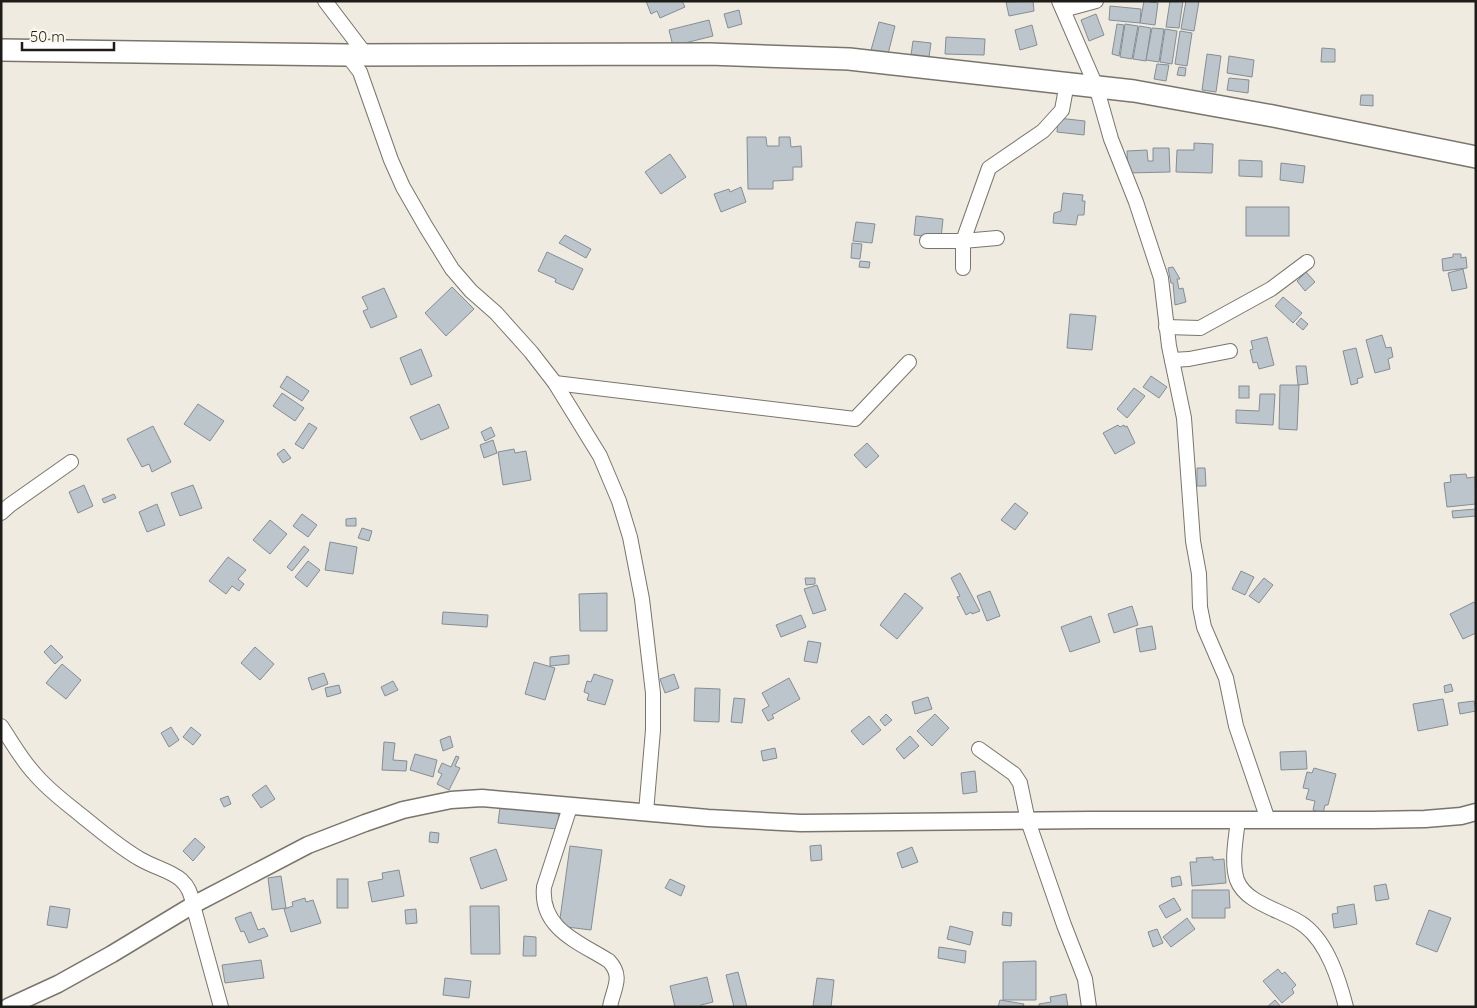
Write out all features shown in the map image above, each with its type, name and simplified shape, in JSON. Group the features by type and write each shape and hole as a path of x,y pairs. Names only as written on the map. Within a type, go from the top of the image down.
{"main road":[{"path":"1,50 357,55 709,54 849,59 1096,86 1264,115 1476,157"}],"street":[{"path":"325,1 357,55 360,72 391,160 403,187 452,269 470,292 496,313 531,352 555,383 600,456 619,501 630,537 642,599 653,693 653,730 646,812"},
{"path":"1096,1 1061,5 1096,86 1110,139 1142,220 1161,278 1166,327 1184,418 1193,541 1199,574 1200,607 1204,627 1226,678 1236,726 1268,820"},
{"path":"963,268 963,241 989,168 1042,130 1062,110 1067,83"},
{"path":"927,242 997,238"},
{"path":"1166,327 1200,328 1271,289 1307,262"},
{"path":"1172,360 1189,360 1230,351"},
{"path":"555,383 855,419 909,362"},
{"path":"1,512 71,462"},
{"path":"1,726 32,772 53,794 130,854 184,881 192,895 193,905 222,1007"},
{"path":"979,749 1014,774 1020,784 1028,821 1064,925 1086,980 1089,1007"},
{"path":"8,1007 58,984 193,905 308,845 365,822 403,810 451,800 482,798 708,818 801,823 1425,819 1461,816 1476,812"},
{"path":"570,807 544,887 543,899 546,911 561,931 614,966 618,980 610,1007"},
{"path":"1238,820 1235,867 1237,882 1254,899 1270,909 1293,918 1306,927 1316,938 1331,962 1346,1007"}],"building":[{"path":"646,1 682,1 685,7 660,18 657,11 651,14"},
{"path":"1033,1 1034,11 1009,16 1006,2"},
{"path":"1144,1 1158,3 1155,25 1140,23"},
{"path":"1170,1 1183,1 1179,28 1166,27"},
{"path":"1186,1 1199,1 1194,31 1181,29"},
{"path":"1110,6 1141,9 1140,23 1109,20"},
{"path":"739,10 742,24 728,28 724,14"},
{"path":"1096,14 1104,35 1089,41 1081,20"},
{"path":"709,20 713,36 673,46 669,30"},
{"path":"879,22 895,26 888,54 871,50"},
{"path":"1117,24 1124,25 1119,56 1112,54"},
{"path":"1125,24 1138,26 1132,59 1120,57"},
{"path":"1032,25 1037,45 1020,50 1015,30"},
{"path":"1139,26 1151,28 1146,61 1133,59"},
{"path":"1152,28 1164,29 1159,62 1146,60"},
{"path":"1165,29 1177,31 1172,64 1160,62"},
{"path":"1180,31 1192,33 1187,66 1175,64"},
{"path":"946,37 985,39 984,55 945,54"},
{"path":"913,41 931,43 929,57 911,55"},
{"path":"1322,48 1335,49 1335,62 1321,62"},
{"path":"1207,54 1221,56 1216,92 1202,90"},
{"path":"1229,56 1254,60 1252,77 1227,73"},
{"path":"1157,64 1169,65 1166,81 1154,79"},
{"path":"1179,67 1186,68 1185,76 1177,75"},
{"path":"1229,78 1249,80 1248,93 1227,90"},
{"path":"1361,95 1373,95 1373,106 1360,105"},
{"path":"1058,118 1085,121 1084,135 1057,132"},
{"path":"747,137 766,137 767,146 779,146 779,137 790,137 791,147 801,146 802,167 793,167 793,180 773,181 773,189 748,189"},
{"path":"1194,143 1213,144 1212,173 1176,172 1177,150 1194,150"},
{"path":"1153,148 1169,148 1170,172 1128,173 1127,151 1147,150 1148,161 1153,161"},
{"path":"670,154 686,177 661,194 645,172"},
{"path":"1239,160 1262,161 1262,177 1239,176"},
{"path":"1281,163 1305,166 1303,183 1280,180"},
{"path":"741,187 746,202 721,212 714,194 729,189 730,192"},
{"path":"1063,193 1083,195 1082,201 1085,201 1084,215 1078,215 1076,225 1053,223 1054,213 1061,211"},
{"path":"1246,207 1289,207 1289,236 1246,236"},
{"path":"916,216 943,219 941,238 914,235"},
{"path":"856,222 875,224 872,243 853,241"},
{"path":"565,235 591,249 586,258 559,243"},
{"path":"852,243 862,244 860,259 851,258"},
{"path":"547,252 583,269 573,290 555,282 556,279 538,271"},
{"path":"1453,254 1461,254 1461,258 1466,257 1467,268 1443,271 1442,259 1453,257"},
{"path":"860,261 870,262 869,268 859,267"},
{"path":"1173,267 1180,279 1177,279 1179,289 1183,288 1186,302 1175,305 1173,283 1171,283 1168,268"},
{"path":"1463,269 1467,288 1452,291 1448,273"},
{"path":"1306,272 1315,282 1305,291 1297,281"},
{"path":"452,287 474,309 446,336 425,313"},
{"path":"384,288 397,317 371,328 363,311 368,309 362,297"},
{"path":"1283,297 1302,313 1293,323 1275,306"},
{"path":"1070,314 1096,316 1092,350 1067,348"},
{"path":"1301,318 1308,324 1303,330 1296,324"},
{"path":"1382,335 1386,348 1391,347 1393,357 1388,359 1390,369 1375,373 1366,340"},
{"path":"1267,337 1274,365 1259,369 1257,362 1253,363 1250,350 1253,349 1251,341"},
{"path":"1356,348 1363,377 1357,379 1358,383 1351,385 1343,351"},
{"path":"421,349 432,376 411,385 400,358"},
{"path":"1296,366 1306,366 1308,384 1298,385"},
{"path":"287,376 309,391 302,401 280,387"},
{"path":"1151,376 1167,387 1159,398 1143,387"},
{"path":"1280,385 1299,385 1297,430 1279,429"},
{"path":"1239,386 1249,386 1249,398 1239,398"},
{"path":"1134,388 1145,396 1127,418 1117,409"},
{"path":"282,393 304,408 295,421 273,406"},
{"path":"1260,394 1275,394 1273,425 1236,423 1236,410 1259,411"},
{"path":"198,404 224,421 210,441 184,424"},
{"path":"439,404 449,428 421,440 410,417"},
{"path":"309,423 317,428 303,449 295,444"},
{"path":"1118,425 1120,427 1127,426 1135,443 1115,454 1103,433"},
{"path":"153,426 171,462 152,472 149,464 142,467 127,439"},
{"path":"491,427 495,436 485,441 481,432"},
{"path":"493,440 497,453 484,458 480,445"},
{"path":"867,443 879,456 866,468 854,455"},
{"path":"284,449 291,458 283,463 277,454"},
{"path":"514,449 515,453 526,451 531,480 503,485 498,452"},
{"path":"1197,468 1205,468 1206,486 1197,486"},
{"path":"1466,474 1467,478 1475,477 1476,504 1447,507 1444,483 1451,482 1450,475"},
{"path":"84,485 93,506 78,513 69,492"},
{"path":"193,485 202,508 180,516 171,493"},
{"path":"114,494 116,498 104,503 102,499"},
{"path":"1015,503 1028,513 1015,530 1001,520"},
{"path":"157,504 165,525 147,532 139,512"},
{"path":"1476,509 1476,516 1453,518 1452,511"},
{"path":"302,514 317,525 308,537 293,526"},
{"path":"356,518 356,526 346,526 346,519"},
{"path":"270,520 287,534 270,554 253,540"},
{"path":"362,528 372,531 369,541 358,538"},
{"path":"330,542 357,547 353,574 325,570"},
{"path":"304,546 309,550 292,571 287,567"},
{"path":"228,557 246,570 238,579 244,584 239,591 232,586 226,594 209,581"},
{"path":"308,561 320,570 307,587 295,577"},
{"path":"1241,571 1254,577 1245,595 1232,589"},
{"path":"960,573 980,611 972,614 971,612 966,615 957,597 960,596 951,578"},
{"path":"805,578 815,578 815,584 806,585"},
{"path":"1264,578 1273,585 1259,603 1249,596"},
{"path":"817,585 826,610 813,614 804,589"},
{"path":"990,591 1000,616 987,621 977,596"},
{"path":"607,593 607,631 580,631 579,594"},
{"path":"905,593 923,608 897,639 880,625"},
{"path":"1474,602 1476,605 1476,633 1463,639 1450,614"},
{"path":"1132,606 1138,625 1114,633 1108,614"},
{"path":"443,612 488,615 487,627 442,624"},
{"path":"801,615 806,627 781,637 776,625"},
{"path":"1091,616 1100,642 1070,652 1061,627"},
{"path":"1152,626 1156,649 1140,652 1136,629"},
{"path":"808,641 821,643 817,663 804,661"},
{"path":"51,645 63,657 55,664 44,652"},
{"path":"255,647 274,664 260,680 241,663"},
{"path":"569,655 569,664 550,666 550,657"},
{"path":"534,662 555,668 545,700 525,694"},
{"path":"62,664 81,680 66,699 46,683"},
{"path":"324,673 328,684 312,690 308,678"},
{"path":"594,674 613,680 605,705 587,700 589,694 584,692 587,681 591,682"},
{"path":"674,674 679,688 665,693 660,679"},
{"path":"789,678 800,699 772,715 774,718 768,721 762,710 769,706 762,693"},
{"path":"393,681 398,690 385,696 381,687"},
{"path":"1451,684 1453,691 1445,693 1444,686"},
{"path":"339,685 341,693 327,697 325,688"},
{"path":"695,688 720,689 719,722 694,721"},
{"path":"928,697 932,709 915,714 912,702"},
{"path":"734,698 745,699 742,723 731,722"},
{"path":"1443,699 1448,725 1418,731 1413,704"},
{"path":"1474,701 1476,711 1460,714 1458,703"},
{"path":"886,714 892,720 885,726 880,720"},
{"path":"935,714 949,728 932,746 917,731"},
{"path":"869,716 881,730 863,745 851,731"},
{"path":"171,727 179,740 169,747 161,733"},
{"path":"191,727 201,735 193,745 183,737"},
{"path":"450,736 453,747 443,751 440,740"},
{"path":"910,736 919,746 904,759 896,749"},
{"path":"384,742 395,743 393,760 407,761 406,771 382,770"},
{"path":"775,748 777,758 763,761 761,751"},
{"path":"1306,751 1307,769 1281,770 1280,752"},
{"path":"415,754 437,760 433,777 410,770"},
{"path":"456,756 459,757 455,766 460,768 449,790 437,784 442,774 438,772 442,763 451,767"},
{"path":"1314,768 1336,774 1328,805 1325,805 1323,813 1313,810 1315,801 1306,799 1309,789 1303,788 1307,772 1312,773"},
{"path":"975,771 977,792 963,794 961,773"},
{"path":"266,785 275,799 261,808 252,795"},
{"path":"228,796 231,804 224,807 220,799"},
{"path":"500,807 559,813 557,829 498,823"},
{"path":"430,832 439,833 438,843 429,842"},
{"path":"195,838 205,847 193,861 183,851"},
{"path":"821,845 822,860 811,861 810,846"},
{"path":"570,846 602,850 591,930 559,926"},
{"path":"912,847 918,862 902,868 897,853"},
{"path":"496,849 507,880 481,889 470,858"},
{"path":"1213,857 1213,860 1224,859 1226,883 1192,886 1190,862 1197,862 1196,858"},
{"path":"399,870 404,896 372,902 368,882 383,879 382,873"},
{"path":"281,876 286,908 272,910 268,878"},
{"path":"1180,876 1182,885 1172,887 1171,878"},
{"path":"337,879 348,879 348,908 337,908"},
{"path":"670,879 685,886 681,896 665,888"},
{"path":"1386,884 1389,899 1376,901 1374,886"},
{"path":"1192,890 1229,890 1230,908 1225,908 1225,918 1192,918"},
{"path":"305,898 306,902 313,900 321,923 291,932 284,909 293,906 292,902"},
{"path":"1174,898 1181,910 1166,918 1159,906"},
{"path":"1354,904 1357,924 1334,928 1332,914 1338,913 1337,907"},
{"path":"50,906 70,909 67,928 47,925"},
{"path":"470,906 499,906 500,954 471,954"},
{"path":"416,909 417,923 406,924 405,910"},
{"path":"1429,910 1451,918 1437,952 1416,944"},
{"path":"251,912 258,930 264,928 268,936 249,943 244,931 241,932 235,918"},
{"path":"1003,912 1012,913 1011,926 1002,925"},
{"path":"1187,918 1195,929 1171,947 1163,937"},
{"path":"950,926 973,932 970,945 947,939"},
{"path":"1157,929 1163,943 1153,947 1148,932"},
{"path":"524,936 536,937 536,956 523,956"},
{"path":"939,947 966,951 965,963 938,958"},
{"path":"261,960 264,978 225,983 222,965"},
{"path":"1036,961 1036,1000 1003,1000 1003,962"},
{"path":"1278,969 1282,974 1285,972 1296,985 1292,989 1294,993 1282,1003 1263,981"},
{"path":"738,972 747,1007 734,1007 726,975"},
{"path":"707,977 713,1002 701,1005 701,1007 675,1007 670,986"},
{"path":"445,978 471,981 469,998 443,995"},
{"path":"817,978 834,980 831,1007 813,1006"},
{"path":"1066,994 1068,1007 1039,1007 1039,1004 1051,1002 1050,997"},
{"path":"1000,1000 1024,1004 1023,1007 998,1007"},
{"path":"1275,1000 1281,1007 1267,1007"}]}
